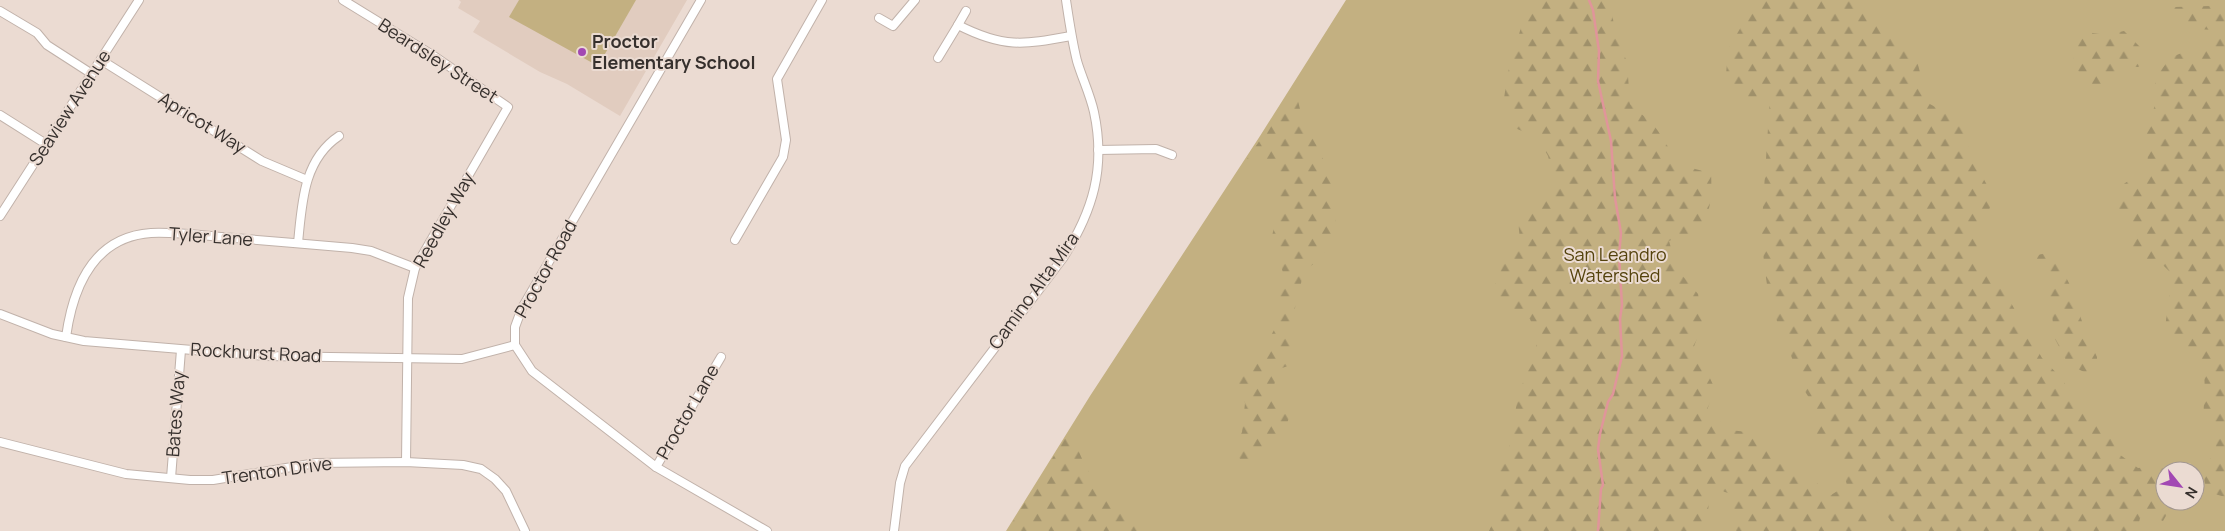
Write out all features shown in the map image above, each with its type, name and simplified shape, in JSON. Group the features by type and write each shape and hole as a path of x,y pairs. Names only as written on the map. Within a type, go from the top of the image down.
{"street":[{"name":"Seaview Avenue","path":"0,216 139,0"},
{"name":"Beardsley Street","path":"343,0 434,56 508,107"},
{"name":"Proctor Road","path":"516,345 515,327 522,308 701,0"},
{"path":"735,240 780,163 785,151 786,140 777,79 822,0"},
{"path":"879,18 893,26 915,0"},
{"name":"Camino Alta Mira","path":"894,531 900,483 909,459 1063,258 1076,237 1094,193 1098,150 1094,110 1071,36 1066,0"},
{"path":"0,11 37,33 47,45 92,74"},
{"path":"938,58 966,11"},
{"path":"958,25 979,35 1006,43 1039,42 1071,36"},
{"name":"Apricot Way","path":"101,60 262,161 307,180"},
{"name":"Reedley Way","path":"406,462 408,298 415,268 508,107"},
{"path":"0,114 46,144"},
{"path":"298,244 303,194 307,180 319,155 329,142 339,136"},
{"path":"1098,150 1156,149 1172,155"},
{"name":"Tyler Lane","path":"66,338 74,301 86,271 109,247 122,240 152,233 371,251 415,268"},
{"name":"Rockhurst Road","path":"0,314 66,338 181,350 285,356 468,358 516,345"},
{"path":"516,345 532,371 656,467 754,528 767,531"},
{"name":"Bates Way","path":"171,478 181,350"},
{"name":"Proctor Lane","path":"656,467 721,357"},
{"name":"Trenton Drive","path":"0,442 126,474 171,478 213,480 316,463 406,462 463,465 481,470 495,479 506,491 525,531"}],"shaded area":[{"name":"Proctor Elementary School","path":"459,0 687,0 620,116 473,32 480,21 458,8 461,2"}],"green space":[{"path":"519,0 636,0 598,66 509,17"},
{"name":"San Leandro Watershed","path":"1346,0 2225,0 2225,531 1006,531 1090,396 1260,136"},
{"path":"1529,0 1610,0 1615,32 1627,62 1630,104 1655,127 1678,160 1690,167 1711,173 1710,205 1701,227 1669,241 1677,269 1698,294 1703,322 1692,352 1708,374 1715,389 1707,410 1730,430 1747,432 1771,439 1773,451 1780,464 1806,474 1831,495 1847,485 1840,461 1813,435 1813,404 1799,382 1794,363 1770,304 1766,278 1761,236 1770,97 1745,100 1726,75 1728,49 1747,17 1748,0 1864,0 1866,9 1879,25 1894,27 1903,43 1916,57 1928,103 1948,114 1962,128 1972,158 1987,185 1992,201 1981,235 1979,258 1997,278 2042,358 2063,380 2074,401 2098,415 2119,454 2138,468 2155,466 2155,511 2169,511 2163,521 2153,517 2140,518 2137,531 1898,531 1876,500 1866,513 1869,531 1736,531 1733,495 1717,489 1709,502 1707,520 1694,531 1489,531 1496,513 1496,475 1508,453 1517,402 1524,379 1536,354 1536,335 1530,319 1525,316 1510,315 1496,302 1492,293 1505,259 1515,256 1520,240 1518,220 1527,204 1542,197 1554,180 1548,156 1538,138 1515,128 1503,105 1508,72"},
{"path":"2211,0 2225,0 2225,497 2208,492 2205,484 2205,470 2213,455 2218,432 2204,418 2205,383 2202,366 2191,351 2174,338 2165,328 2172,274 2159,261 2142,260 2133,249 2130,227 2115,209 2118,192 2124,184 2150,175 2144,133 2156,103 2155,78 2171,57 2212,42 2212,30 2186,28 2170,15 2175,7 2210,6"},
{"path":"2083,29 2098,34 2124,31 2147,54 2146,62 2138,67 2124,66 2098,89 2091,86 2078,70 2070,43"},
{"path":"1295,89 1300,109 1332,179 1337,235 1320,259 1304,271 1291,331 1291,354 1294,364 1279,369 1274,390 1276,401 1289,418 1283,434 1264,459 1240,459 1234,450 1242,432 1245,403 1236,383 1245,370 1259,358 1274,330 1279,315 1278,292 1284,276 1272,236 1278,211 1277,178 1272,164 1247,159"},
{"path":"2053,252 2071,287 2086,334 2097,357 2097,370 2092,376 2068,364 2055,339 2047,276 2035,265 2037,255"},
{"path":"1070,430 1085,466 1097,484 1121,501 1144,531 1007,531"}],"waterway":[{"path":"1589,0 1593,10 1599,51 1598,81 1611,141 1615,198 1621,233 1619,256 1622,305 1620,319 1622,356 1613,394 1608,402 1600,434 1598,449 1603,485 1601,489 1598,531"}],"place":[{"name":"Proctor Elementary School","path":"582,52"}]}
